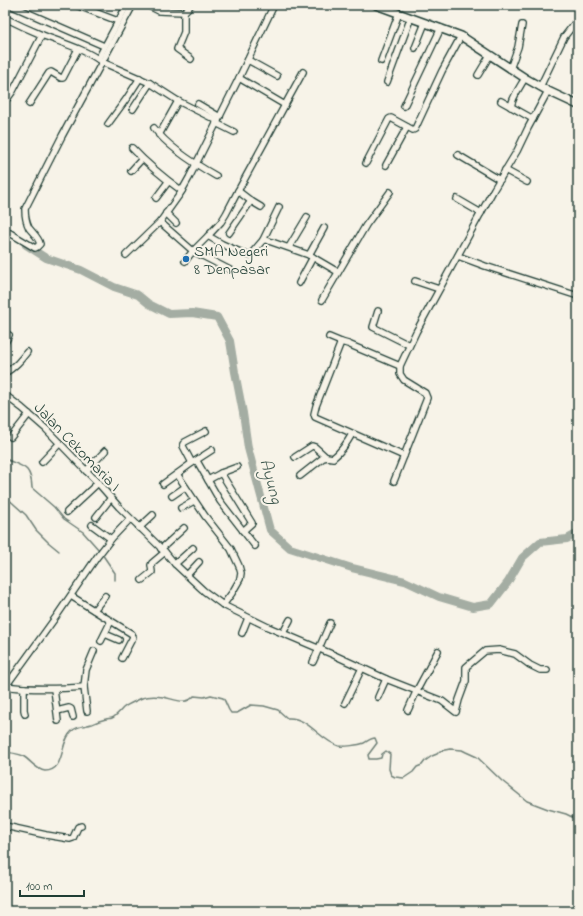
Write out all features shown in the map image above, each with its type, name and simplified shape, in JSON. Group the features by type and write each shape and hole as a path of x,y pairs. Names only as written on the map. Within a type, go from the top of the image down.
{"main road":[{"path":"376,5 451,31 525,78 548,91 578,104"}],"street":[{"path":"10,5 104,46"},
{"path":"76,5 118,22"},
{"path":"100,61 104,46 126,5"},
{"path":"5,230 35,248 40,244 26,222 25,209 100,61 133,5"},
{"path":"147,5 160,11 172,12 184,12 191,5"},
{"path":"172,12 173,5"},
{"path":"126,255 160,222 182,191 274,5"},
{"path":"184,12 184,32 177,49 191,59"},
{"path":"382,61 398,13"},
{"path":"5,18 78,49 100,61 140,78 178,101 218,120"},
{"path":"387,82 411,18"},
{"path":"540,86 564,37 578,19"},
{"path":"415,48 425,23"},
{"path":"510,69 518,47 522,25"},
{"path":"404,106 440,28"},
{"path":"5,96 8,98 13,91 42,35"},
{"path":"366,163 389,118 413,130 416,128 442,71 461,36"},
{"path":"29,104 49,73 51,72 63,78 78,49"},
{"path":"478,75 490,55"},
{"path":"248,60 277,76"},
{"path":"185,261 221,222 226,214 303,72"},
{"path":"108,124 140,78"},
{"path":"239,78 284,105"},
{"path":"511,106 525,78"},
{"path":"133,109 150,83"},
{"path":"394,481 427,398 425,393 404,380 400,374 400,366 409,345 439,289 517,150 548,91"},
{"path":"159,135 178,101"},
{"path":"501,101 533,119"},
{"path":"198,104 234,132"},
{"path":"386,165 407,127"},
{"path":"154,128 159,135 196,164 216,176"},
{"path":"132,148 168,182 182,191"},
{"path":"458,155 500,180"},
{"path":"130,171 142,159"},
{"path":"505,170 527,182"},
{"path":"156,198 168,182"},
{"path":"238,191 261,207"},
{"path":"322,300 366,226 390,192"},
{"path":"457,199 481,213"},
{"path":"230,233 251,201"},
{"path":"208,236 247,255 251,254 263,240 279,207"},
{"path":"166,213 176,223"},
{"path":"289,247 307,217"},
{"path":"160,222 194,251 230,270"},
{"path":"299,283 324,228"},
{"path":"263,240 289,247 311,256 338,272"},
{"path":"458,256 578,296"},
{"path":"415,281 439,289"},
{"path":"378,311 373,326 374,328 409,345"},
{"path":"5,343 9,335"},
{"path":"329,337 400,366"},
{"path":"340,342 316,406 314,414 315,417 404,456"},
{"path":"5,373 13,368 27,352"},
{"name":"Jalan Cekomaria I","path":"5,395 29,414 60,443 130,519 163,550 175,564 222,605 386,679 442,701 456,712 466,681 466,667 485,651 499,650 515,654 530,665 540,670 547,670"},
{"path":"11,437 29,414"},
{"path":"206,431 185,442 182,446 208,480 230,515 255,546"},
{"path":"295,457 312,446 326,457 333,458 342,450 352,434"},
{"path":"42,462 60,443"},
{"path":"163,484 212,450"},
{"path":"86,471 105,451"},
{"path":"300,476 326,457"},
{"path":"208,480 237,467"},
{"path":"177,474 194,501 231,549 242,573 236,586 222,605"},
{"path":"221,474 252,523 243,531"},
{"path":"67,512 98,483"},
{"path":"172,496 185,487"},
{"path":"96,517 111,498"},
{"path":"181,508 194,501"},
{"path":"139,528 153,515"},
{"path":"84,687 54,689 6,686 71,596 97,557 111,539 130,519"},
{"path":"92,525 111,539"},
{"path":"142,580 152,572 152,563 184,528"},
{"path":"175,564 193,548"},
{"path":"187,575 199,562"},
{"path":"71,596 132,634 133,636 122,658"},
{"path":"94,610 105,596"},
{"path":"242,633 248,618"},
{"path":"283,633 290,620"},
{"path":"101,641 112,621"},
{"path":"313,662 330,623"},
{"path":"105,634 119,640"},
{"path":"87,711 84,687 86,670 94,651"},
{"path":"408,710 438,651"},
{"path":"345,703 362,668"},
{"path":"378,697 386,679"},
{"path":"24,688 25,714"},
{"path":"54,689 58,721"},
{"path":"57,711 69,708 73,716"},
{"path":"5,826 46,836 70,839 73,838 78,826 81,826"}],"waterway":[{"name":"Ayung","path":"26,245 46,258 81,270 114,287 138,295 149,304 169,314 192,313 217,317 230,341 248,448 270,530 290,548 352,568 405,581 439,597 473,607 491,604 508,582 522,558 540,542 567,539 578,533"},
{"path":"5,459 25,468 30,475 32,488 54,507 64,519 83,532 99,550"},
{"path":"5,496 26,515 36,530 59,551"},
{"path":"102,554 115,573 115,580"},
{"path":"5,752 23,756 42,770 52,770 59,761 68,736 76,728 112,718 123,708 144,697 152,696 187,701 194,696 204,697 211,695 223,698 231,713 237,713 251,705 264,706 278,710 287,718 294,718 308,725 326,739 339,746 364,743 375,738 377,743 368,755 369,759 381,758 382,754 386,751 390,754 389,769 391,775 395,777 404,778 440,751 450,749 462,750 477,757 502,781 527,801 566,814 578,820"}],"place":[{"name":"SMA Negeri 8 Denpasar","path":"186,259"}]}
